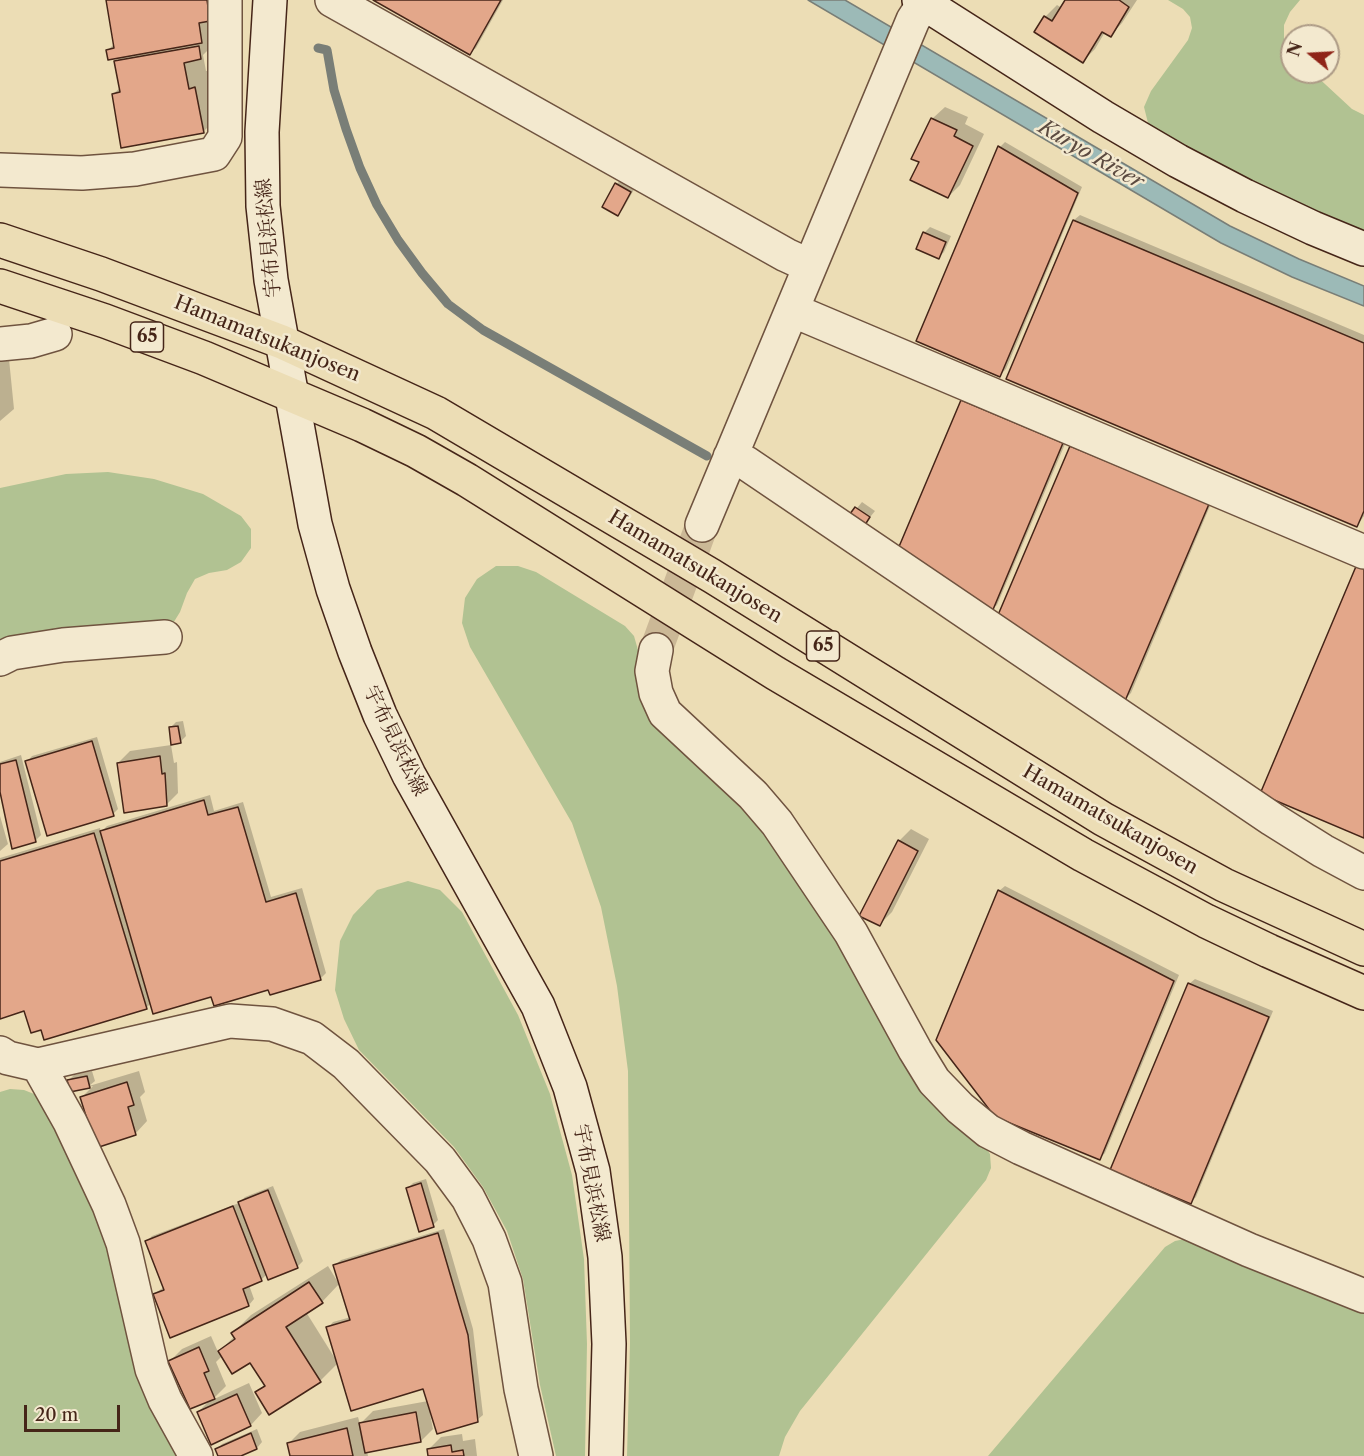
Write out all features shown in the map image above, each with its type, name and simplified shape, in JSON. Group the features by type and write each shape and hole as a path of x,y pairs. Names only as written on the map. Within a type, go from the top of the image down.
{"main road":[{"name":"Hamamatsukanjosen","path":"0,240 111,277 282,342 436,413 712,576 1103,819 1224,885 1364,949"},
{"name":"Hamamatsukanjosen","path":"0,286 105,321 193,354 362,425 416,451 467,480 775,673 1124,877 1269,951 1364,993"}],"street":[{"path":"0,170 29,173 135,169 214,154 225,137 225,0"},
{"name":"宇布見浜松線","path":"270,0 262,132 263,206 271,280 315,524 333,589 380,715 410,776 538,1006 570,1087 593,1171 605,1257 609,1344 606,1456"},
{"path":"332,0 786,255 810,266"},
{"path":"702,525 921,2 1103,117 1178,161 1254,201 1364,249"},
{"path":"792,310 1364,552"},
{"path":"0,344 55,334"},
{"path":"730,457 746,463 1272,819 1364,873"},
{"path":"0,659 12,653 63,645 165,637"},
{"path":"656,650 652,671 656,693 665,713 753,795 777,823 851,933 915,1050 930,1073 960,1108 988,1131 1021,1148 1249,1250 1364,1296"},
{"path":"11,1061 230,1021 272,1023 312,1038 346,1064 440,1160 468,1198 489,1239 505,1283 521,1389 536,1456"},
{"path":"11,1061 70,1122 109,1205 123,1243 152,1369 165,1400 196,1456"}],"green space":[{"path":"1168,0 1300,0 1290,12 1284,24 1280,24 1280,84 1325,84 1352,109 1364,115 1364,234 1319,215 1158,133 1148,123 1144,107 1151,91 1188,40 1192,28 1190,17 1183,9"},
{"path":"108,472 154,479 203,494 241,516 251,529 251,548 241,562 227,570 209,573 195,579 172,625 0,651 0,488 66,474"},
{"path":"496,566 518,566 536,572 625,626 634,636 638,650 642,693 755,818 990,1154 991,1168 986,1180 800,1411 785,1437 779,1456 627,1456 630,1343 628,1071 617,986 601,907 572,823 470,647 462,623 465,598 477,579"},
{"path":"408,881 440,890 462,912 518,1015 550,1094 572,1175 584,1259 587,1344 585,1456 556,1456 540,1385 523,1279 507,1231 483,1187 454,1147 359,1050 344,1019 335,990 340,941 353,915 377,890"},
{"path":"10,1089 24,1090 39,1096 100,1209 185,1456 0,1456 0,1092"},
{"path":"1185,1239 1364,1312 1364,1456 988,1456 1165,1247 1175,1241"}],"water":[{"name":"Kuryo River","path":"808,0 845,0 1230,226 1299,259 1364,286 1364,306 1292,277 1221,243"}],"building":[{"path":"106,0 207,0 210,21 199,23 202,43 108,60 106,50 114,48"},
{"path":"373,0 501,0 470,55"},
{"path":"1065,0 1119,0 1129,7 1111,37 1102,32 1083,63 1034,32 1044,16 1052,21"},
{"path":"199,46 201,59 184,63 189,89 195,87 204,133 121,148 112,94 120,92 114,61"},
{"path":"931,118 957,130 954,136 973,146 948,198 910,180 919,162 911,159"},
{"path":"998,146 1078,193 1000,377 916,341"},
{"path":"615,183 631,192 618,216 602,207"},
{"path":"1073,220 1364,343 1364,511 1357,527 1006,379"},
{"path":"923,232 946,242 939,259 916,249"},
{"path":"961,400 1063,443 992,612 898,549"},
{"path":"1070,446 1209,504 1125,701 998,615"},
{"path":"855,507 870,517 863,528 847,518"},
{"path":"1357,564 1364,568 1364,838 1260,794"},
{"path":"178,726 181,743 171,745 169,727"},
{"path":"92,741 114,816 47,836 25,761"},
{"path":"160,756 162,774 165,773 167,806 124,813 117,763"},
{"path":"16,760 36,842 12,849 0,792 0,764"},
{"path":"204,800 208,815 238,807 266,902 296,893 321,980 270,995 268,990 214,1006 211,997 153,1014 100,831"},
{"path":"94,833 147,1009 44,1040 41,1030 31,1033 24,1011 0,1019 0,861"},
{"path":"898,840 918,851 880,926 859,916"},
{"path":"998,890 1174,981 1100,1160 995,1117 936,1040"},
{"path":"1188,983 1269,1017 1191,1204 1110,1170"},
{"path":"87,1076 90,1088 70,1092 67,1080"},
{"path":"127,1082 134,1105 128,1107 136,1135 96,1148 80,1097"},
{"path":"421,1183 434,1227 419,1232 406,1188"},
{"path":"268,1190 298,1268 268,1280 238,1202"},
{"path":"233,1206 262,1281 243,1289 249,1306 170,1338 153,1294 164,1290 145,1241"},
{"path":"438,1233 468,1335 478,1422 437,1434 423,1389 351,1411 326,1327 350,1320 333,1265"},
{"path":"309,1282 323,1303 286,1327 321,1382 269,1415 255,1392 265,1386 250,1363 232,1374 218,1351 235,1339 231,1333"},
{"path":"199,1347 209,1371 204,1373 215,1399 190,1409 168,1361"},
{"path":"237,1394 251,1426 211,1445 197,1412"},
{"path":"416,1412 421,1442 365,1453 359,1423"},
{"path":"347,1428 353,1456 290,1456 287,1443"},
{"path":"251,1433 257,1449 241,1456 218,1456 215,1449"},
{"path":"451,1445 452,1452 463,1450 464,1456 428,1456 427,1449"}],"waterway":[{"path":"318,48 327,50 334,90 346,129 377,205 398,240 448,304 483,330 707,456"}],"tunnel":[{"path":"656,650 702,525"}]}
